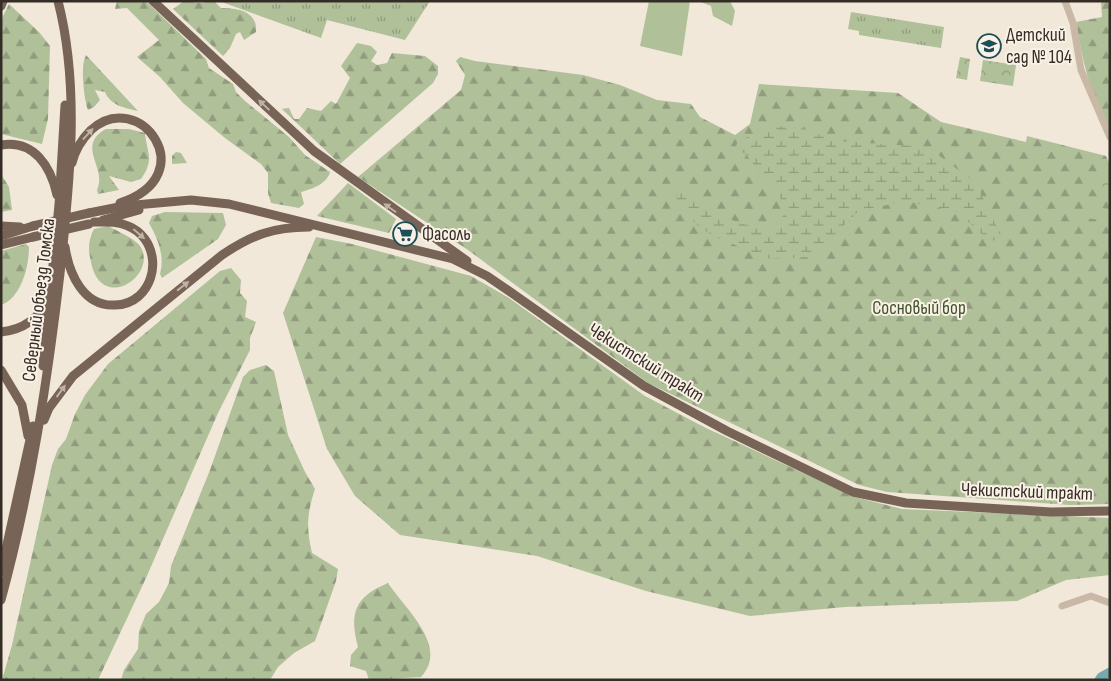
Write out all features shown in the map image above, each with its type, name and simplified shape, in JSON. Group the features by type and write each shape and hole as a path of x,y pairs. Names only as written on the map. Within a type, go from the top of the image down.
{"main road":[{"path":"1,6 3,1"},
{"name":"Северный объезд Томска","path":"1,600 51,350 64,237 69,178 70,77 65,32 56,1"},
{"name":"Северный объезд Томска","path":"1,572 31,452 46,348 54,266 66,87 56,1"},
{"path":"153,1 314,151 487,276"},
{"path":"1,236 133,199 151,187 156,179 161,160 157,142 152,134 138,122 124,119 109,120 97,125 78,145 69,178"},
{"path":"1,145 22,146 42,158 52,176 59,205"},
{"name":"Чекистский тракт","path":"92,212 176,202 199,201 229,204 453,259 487,276 644,386 727,431 853,492 906,503 1051,512 1110,511"},
{"name":"Чекистский тракт","path":"1,245 176,202"},
{"path":"64,237 73,275 85,294 109,306 132,301 140,296 150,281 153,270 150,248 145,238 127,225 113,222 91,223"},
{"path":"1,226 33,226"},
{"path":"31,452 49,408 73,376 222,255 244,240 264,232 282,228 324,227"},
{"path":"1,332 23,327 41,311 48,295 54,266"},
{"path":"1,370 22,405 31,452"}],"street":[{"path":"1065,1 1073,23 1082,70 1110,137"},
{"path":"1062,606 1091,596 1110,604"}],"green space":[{"path":"117,1 146,1 206,59 209,68 233,84 236,92 245,101 289,137 305,155 330,172 322,183 301,192 304,204 299,208 271,203 268,193 268,173 261,164 225,138 183,103 160,77 137,57 159,40 127,8 115,9"},
{"path":"184,1 201,3 214,1 221,8 245,12 254,19 256,32 244,40 240,32 236,34 230,48 223,56 173,9"},
{"path":"219,1 430,1 405,40 327,20 321,38"},
{"path":"649,1 690,1 682,56 640,46"},
{"path":"698,1 730,1 735,11 732,26 713,16 711,6"},
{"path":"1101,1 1110,1 1110,127 1092,89 1081,50 1076,22 1102,17"},
{"path":"9,4 39,32 50,46 48,119 42,144 1,134 1,20"},
{"path":"851,12 944,27 941,48 859,35 859,31 848,29"},
{"path":"357,43 371,46 377,52 371,61 377,65 387,63 392,53 425,56 438,66 438,74 433,83 340,164 282,109 289,108 294,119 299,119 307,108 321,111 331,101 336,104 350,78 341,66"},
{"path":"86,55 138,111 119,106 105,92 95,90 100,100 94,107 88,110 83,74"},
{"name":"Сосновый бор","path":"460,57 475,61 583,75 620,85 657,100 691,104 700,117 735,135 750,124 759,84 898,93 941,122 1026,142 1027,136 1106,156 1110,165 1110,504 1070,505 887,492 859,485 648,383 468,250 358,177 461,90 465,75 456,61"},
{"path":"960,57 970,59 967,80 956,78"},
{"path":"983,60 1016,65 1013,86 980,81"},
{"path":"795,126 837,141 914,146 933,151 976,183 999,231 998,240 990,241 957,212 905,201 859,211 811,257 770,259 720,239 701,229 677,204 676,191 684,188 705,205 741,223 767,227 781,225 785,204 747,156 736,146 738,141 772,127"},
{"path":"106,129 129,129 145,133 149,161 141,179 131,182 109,176 119,190 98,194 99,174 92,150 97,136"},
{"path":"176,152 181,153 187,163 172,164 172,156"},
{"path":"1105,169 1110,185 1103,187 1097,172"},
{"path":"1,174 9,187 12,210 1,212"},
{"path":"348,183 396,219 389,233 317,216"},
{"path":"1088,206 1109,209 1107,221 1086,218"},
{"path":"165,212 223,213 226,225 218,239 162,278 160,274 162,261 160,248 149,223 152,216"},
{"path":"108,226 130,237 137,243 144,257 142,268 135,278 126,284 116,287 106,286 97,277 89,253 89,245 94,229"},
{"path":"316,237 352,244 471,276 509,298 645,396 706,428 855,497 902,509 1110,518 1110,575 1066,580 1017,601 845,607 750,616 646,591 537,556 400,535 355,496 327,449 283,313"},
{"path":"26,244 29,247 29,255 19,289 14,296 1,305 1,251"},
{"path":"231,268 241,280 240,293 247,301 245,317 256,322 250,338 250,350 218,413 146,578 98,680 2,680 12,645 52,465 58,449 66,439 75,414 85,395 108,364 220,271"},
{"path":"266,365 274,371 288,435 315,489 308,521 312,553 338,569 336,581 315,641 294,653 278,667 270,680 121,680 124,670 138,649 139,631 146,614 159,602 169,583 171,566 210,470 243,377 250,370"},
{"path":"388,583 414,616 428,641 429,665 421,677 369,680 366,671 350,666 351,655 358,647 354,624 357,607 368,594"}],"waterway":[{"path":"1099,680 1110,672"}],"place":[{"name":"Детский сад № 104","path":"989,46"},
{"name":"Фасоль","path":"405,234"}]}
